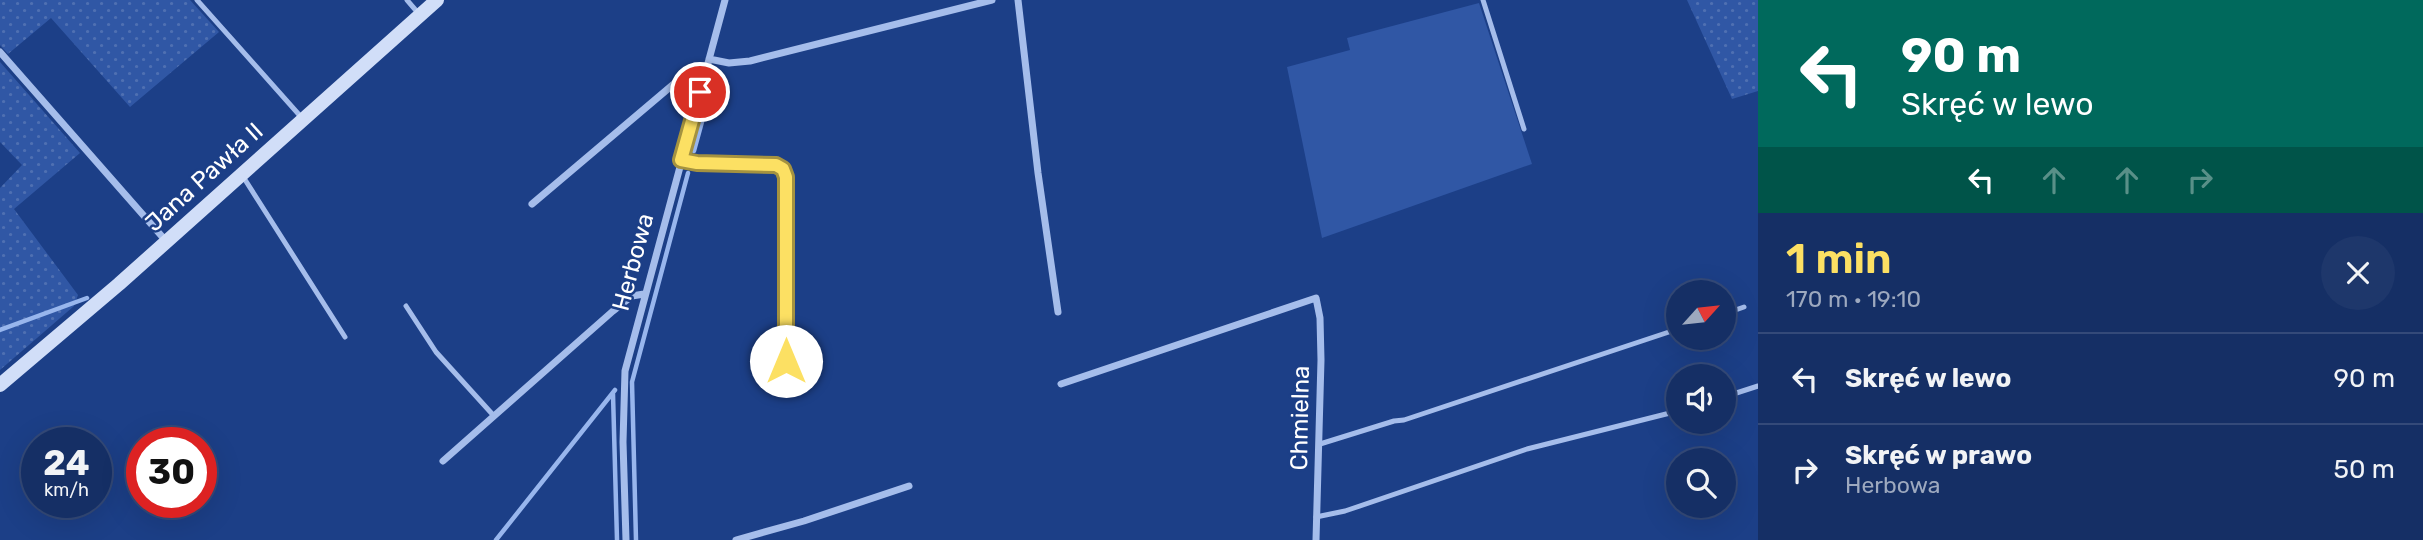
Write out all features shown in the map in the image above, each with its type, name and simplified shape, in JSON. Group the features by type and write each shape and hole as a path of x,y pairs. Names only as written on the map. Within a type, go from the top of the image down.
{"street":[{"name":"Jana Pawła II","path":"0,386 437,0"},
{"name":"Herbowa","path":"626,540 622,395 625,371 725,0"},
{"path":"953,0 953,9"},
{"path":"533,204 695,65 750,61 992,0"},
{"path":"1018,0 1038,173 1058,312"},
{"path":"0,52 166,241"},
{"path":"681,160 697,163 766,163 783,169 786,177 786,361"},
{"path":"443,461 632,296 644,294"},
{"name":"Chmielna","path":"1061,384 1316,298 1321,346 1316,540"},
{"path":"736,540 804,521 909,486"}],"lane":[{"path":"197,0 302,118"},
{"path":"407,0 419,15"},
{"path":"1483,0 1524,129"},
{"path":"242,175 345,337"},
{"path":"406,306 436,352 494,416"},
{"path":"1736,310 1744,307"},
{"path":"1320,444 1404,420 1666,333"},
{"path":"1736,393 1758,386"},
{"path":"1316,517 1345,512 1527,449 1666,414"}],"shaded area":[{"path":"0,0 190,0 219,32 130,107 51,18 8,54 0,45"},
{"path":"1687,0 1758,0 1758,91 1732,99"},
{"path":"1479,3 1532,164 1322,238 1287,67 1350,50 1347,38"},
{"path":"0,62 80,153 14,209 78,295 74,306 0,370 0,188 22,165 0,142"}],"waterway":[{"path":"694,151 716,71"},
{"path":"636,540 632,382 688,173"},
{"path":"0,330 87,298"},
{"path":"496,540 615,390"},
{"path":"613,394 617,540"}],"route":[{"path":"700,92 681,160 697,163 766,163 783,169 786,177 786,361"}]}
